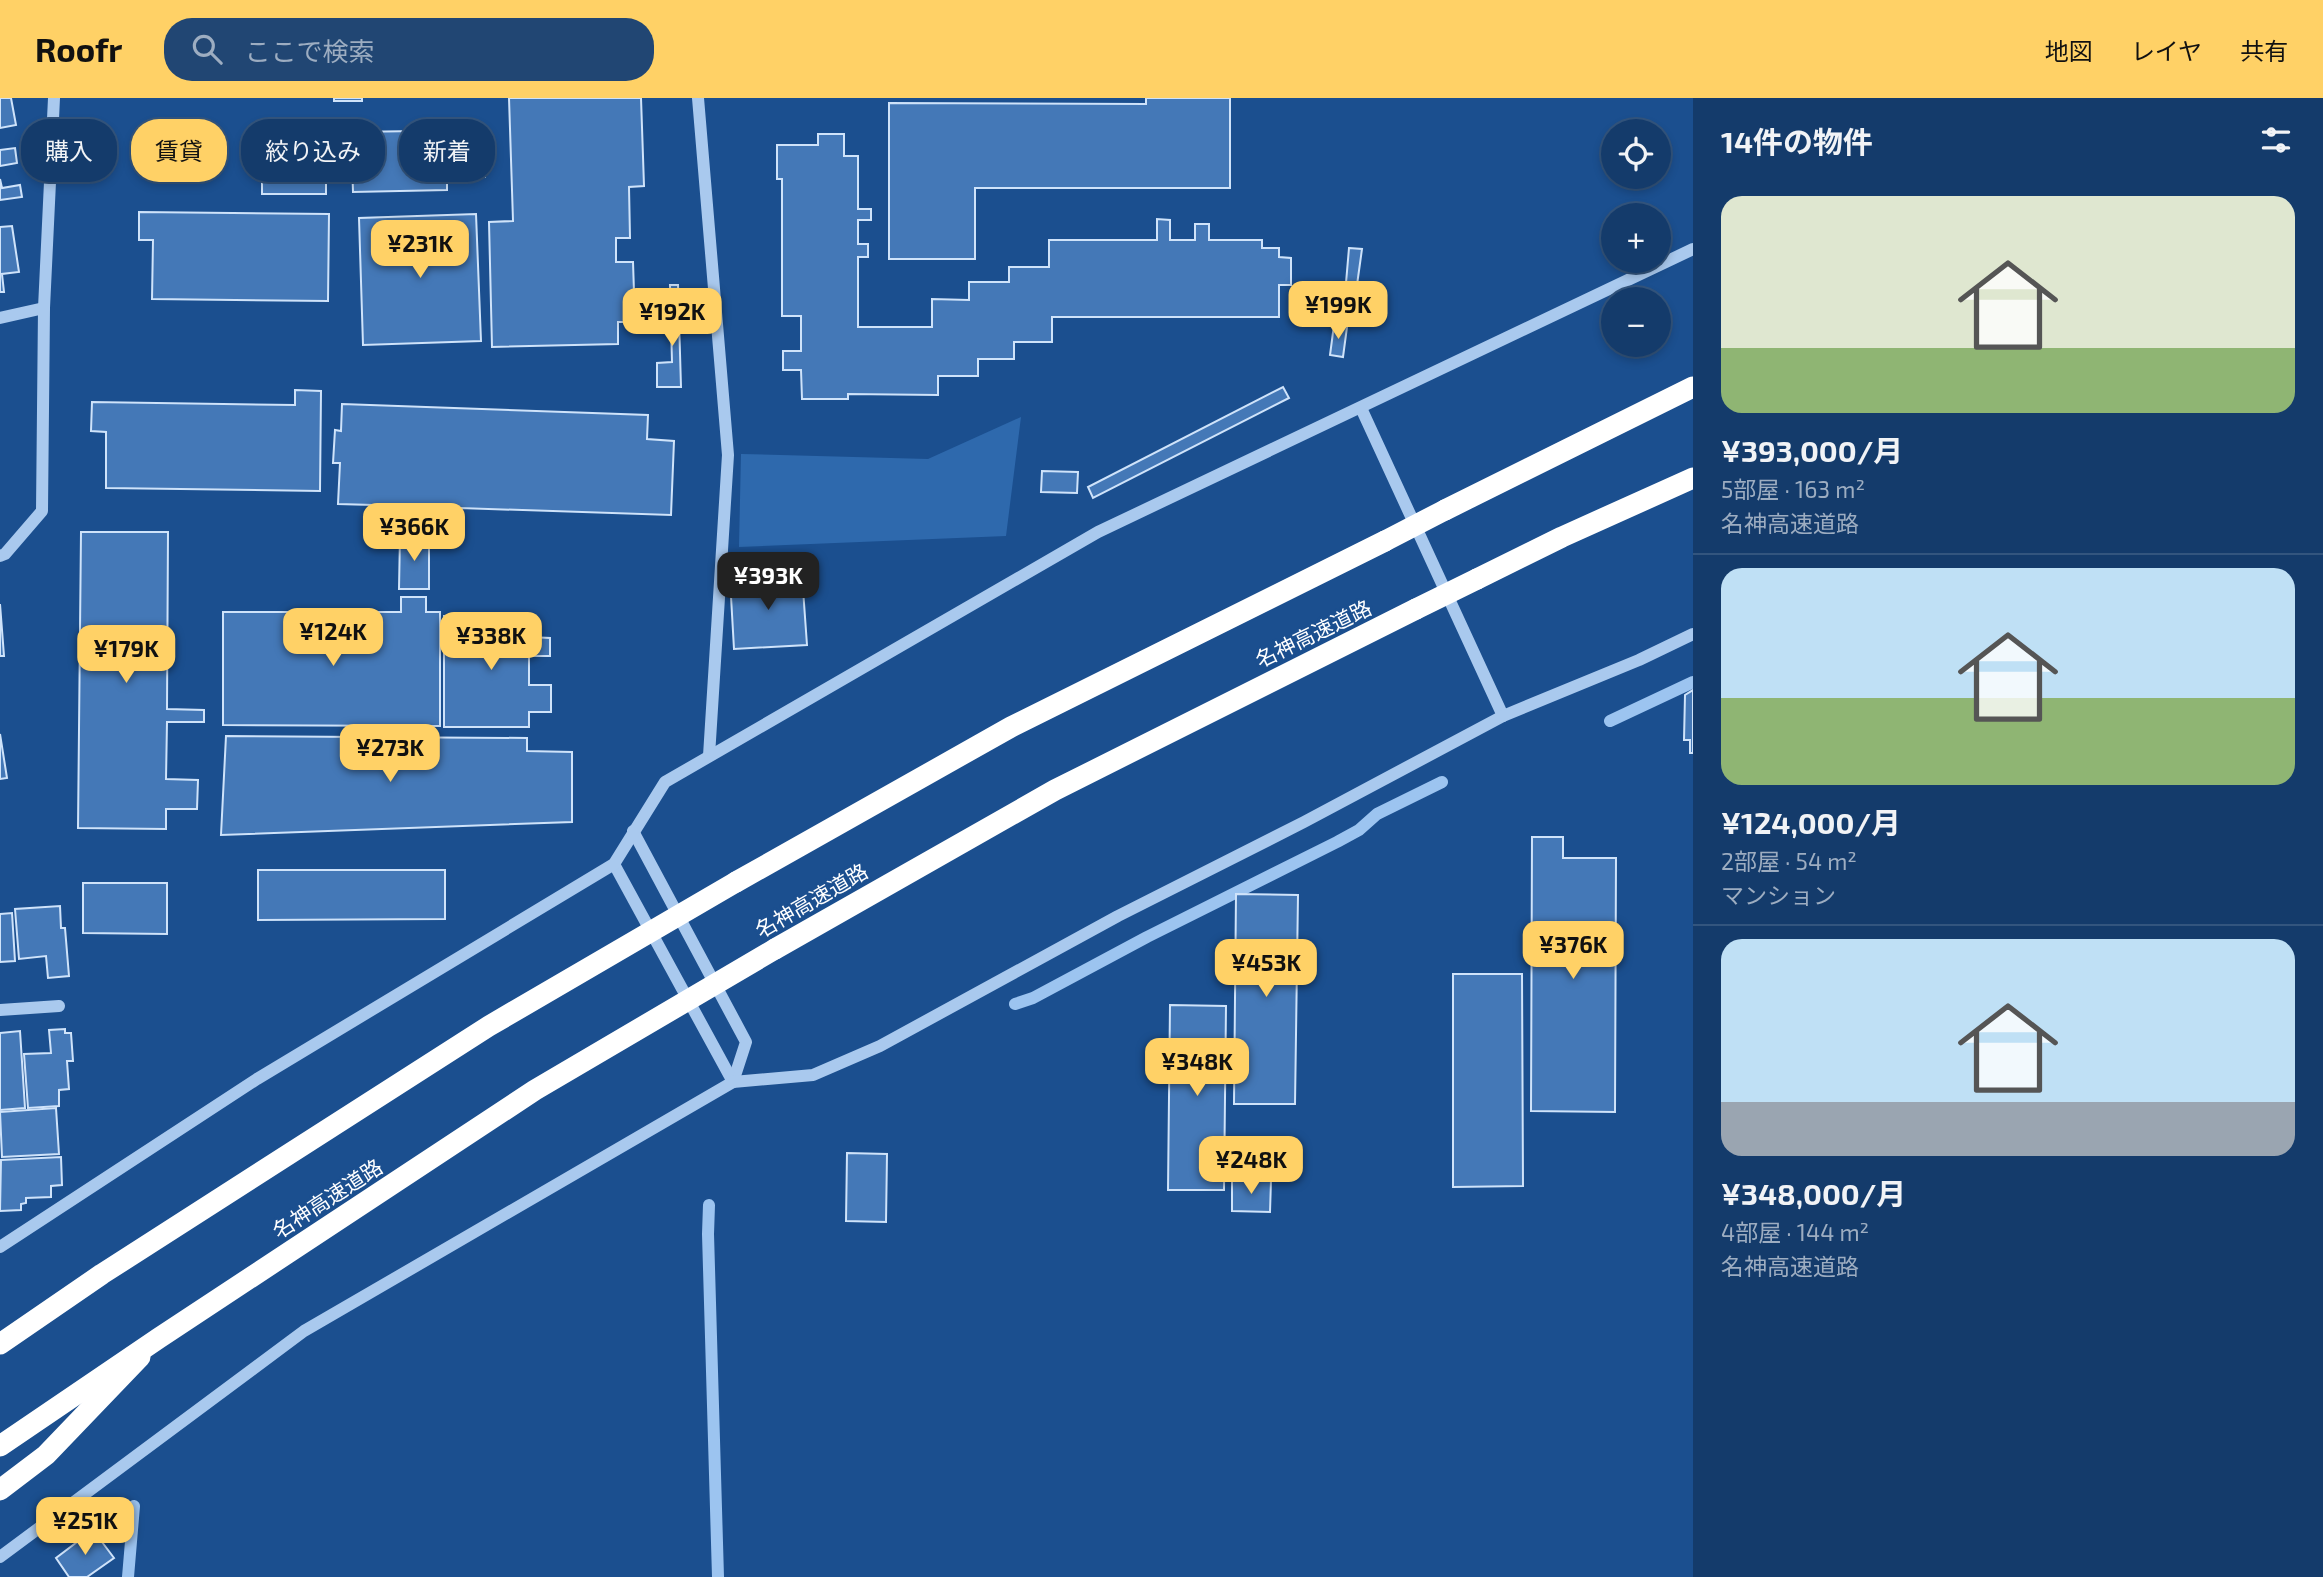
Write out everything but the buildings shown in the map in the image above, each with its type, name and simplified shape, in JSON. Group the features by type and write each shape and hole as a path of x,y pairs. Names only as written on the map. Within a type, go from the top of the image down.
{"highway":[{"path":"0,1344 102,1274 489,1026 736,882 1011,727 1693,387"},
{"name":"名神高速道路","path":"0,1446 535,1090 775,949 1055,790 1477,579 1693,478"},
{"path":"0,1489 46,1455 159,1338"}],"street":[{"path":"0,556 5,554 42,511 44,308 54,98"},
{"path":"698,98 728,455 709,756"},
{"path":"0,1247 257,1079 614,864 665,782 709,756 1098,532 1693,249"},
{"path":"0,318 44,308"},
{"path":"1361,408 1503,716"},
{"path":"0,1558 304,1331 733,1082 813,1075 880,1046 1118,916 1304,822 1503,716 1639,660 1693,634"},
{"path":"633,831 746,1042 733,1082"},
{"path":"614,864 733,1082"},
{"path":"0,1010 59,1006"}],"shaded area":[{"path":"1021,417 1006,536 739,547 741,454 928,459"}],"waterway":[{"path":"1610,721 1693,682"},
{"path":"1015,1004 1033,998 1147,937 1337,842 1359,830 1377,814 1442,782"},
{"path":"709,1205 718,1577"},
{"path":"128,1577 134,1506"}]}
